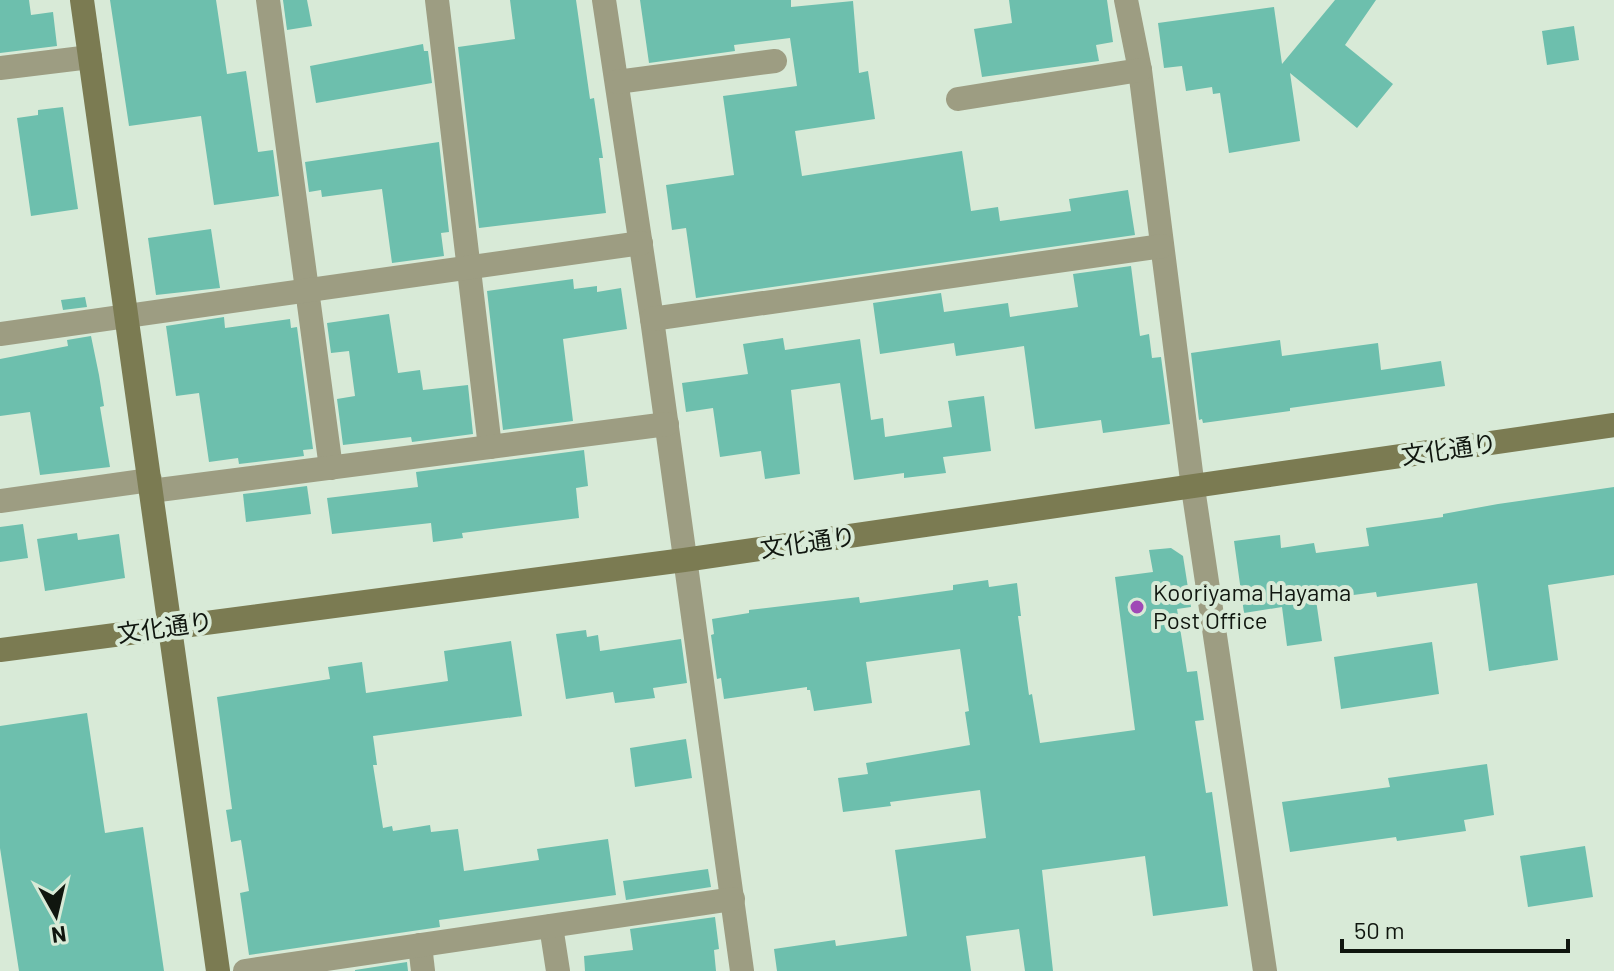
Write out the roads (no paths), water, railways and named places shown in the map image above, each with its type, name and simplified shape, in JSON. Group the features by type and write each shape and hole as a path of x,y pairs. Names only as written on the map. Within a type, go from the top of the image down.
{"street":[{"path":"82,0 218,971"},
{"path":"268,0 331,468"},
{"path":"437,0 490,447"},
{"path":"604,0 667,424 742,971"},
{"path":"1126,0 1140,70 1193,488 1265,971"},
{"path":"0,68 90,57"},
{"path":"617,82 775,61"},
{"path":"958,99 1140,70"},
{"path":"0,334 641,243"},
{"path":"652,319 1162,246"},
{"path":"0,501 331,468 667,424"},
{"name":"文化通り","path":"0,650 684,560 1614,425"},
{"path":"245,971 733,899"},
{"path":"551,926 558,971"},
{"path":"420,945 423,971"}],"place":[{"name":"Kooriyama Hayama Post Office","path":"1137,607"}]}
